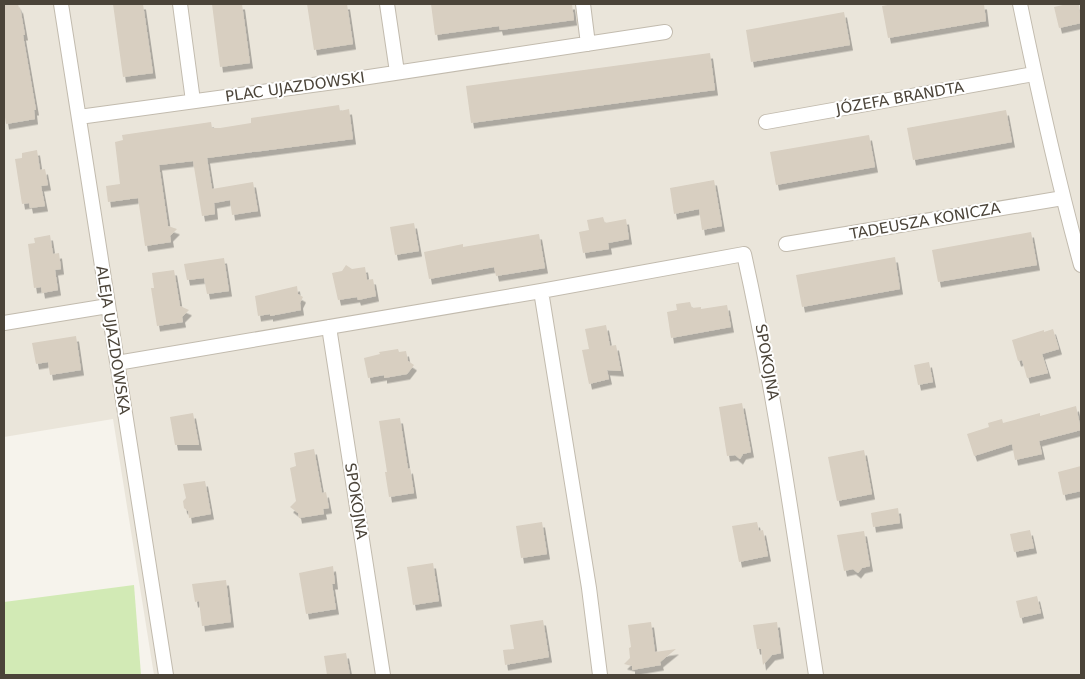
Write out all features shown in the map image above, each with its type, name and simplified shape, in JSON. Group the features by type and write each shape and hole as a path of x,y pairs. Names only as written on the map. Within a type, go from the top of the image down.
{"street":[{"name":"ALEJA UJAZDOWSKA","path":"61,4 166,675"},
{"path":"180,4 193,101"},
{"path":"387,4 397,72"},
{"path":"583,4 588,44"},
{"path":"1020,4 1034,74 1081,265"},
{"name":"PLAC UJAZDOWSKI","path":"79,117 665,32"},
{"name":"JÓZEFA BRANDTA","path":"766,122 1034,74"},
{"name":"TADEUSZA KONICZA","path":"786,244 1063,198"},
{"name":"SPOKOJNA","path":"117,363 541,291 744,254 762,334 776,414 816,675"},
{"path":"541,291 589,588 600,675"},
{"path":"4,323 108,306"},
{"name":"SPOKOJNA","path":"329,327 383,675"}],"shaded area":[{"path":"4,4 1081,4 1081,675 154,675 113,419 4,437"}],"green space":[{"path":"134,585 141,675 4,675 4,602"}],"building":[{"path":"4,4 18,4 20,7 36,110 34,110 35,119 6,124 4,111"},
{"path":"113,4 143,4 153,73 123,77"},
{"path":"212,4 242,4 250,63 220,67"},
{"path":"307,4 347,4 353,44 314,50"},
{"path":"431,4 572,4 574,20 500,30 499,26 435,35"},
{"path":"893,4 984,4 986,21 888,38 882,6"},
{"path":"1079,4 1081,23 1059,28 1054,7"},
{"path":"844,12 850,45 751,62 746,30"},
{"path":"710,53 715,90 471,123 466,86"},
{"path":"339,105 340,111 349,109 353,139 207,158 212,189 253,182 258,211 232,215 230,200 214,203 215,214 202,216 193,161 159,165 168,226 177,229 170,236 171,242 145,246 138,198 108,202 106,186 120,184 115,142 123,140 122,135 211,122 212,128 220,128 251,123 251,118"},
{"path":"1006,110 1012,142 913,160 907,128"},
{"path":"869,135 875,167 776,185 770,152"},
{"path":"37,150 40,170 45,169 48,185 41,186 45,206 30,208 29,203 22,204 15,159 22,158 22,153"},
{"path":"714,180 722,226 702,230 699,209 674,214 670,188"},
{"path":"603,217 605,223 626,219 629,239 608,243 609,249 583,253 579,232 589,230 587,220"},
{"path":"414,223 419,251 395,255 390,227"},
{"path":"1031,232 1037,265 938,282 932,250"},
{"path":"539,234 545,268 496,276 494,267 429,279 424,252 463,244 463,247"},
{"path":"50,235 53,254 59,253 61,269 55,270 58,290 42,293 41,287 34,288 28,244 35,243 34,238"},
{"path":"895,257 900,289 802,307 796,275"},
{"path":"224,258 229,291 207,294 204,278 187,280 184,264"},
{"path":"346,265 352,269 365,267 367,280 373,279 376,296 358,300 357,297 338,300 332,273 342,271"},
{"path":"174,270 180,306 189,310 182,317 183,322 157,326 151,288 154,288 152,273"},
{"path":"297,286 298,294 303,297 300,303 301,310 270,316 270,314 258,316 255,296"},
{"path":"690,302 692,308 701,307 701,309 727,305 731,327 671,338 667,312 677,310 676,304"},
{"path":"606,325 610,346 616,345 621,371 607,370 609,379 589,384 582,350 589,349 585,329"},
{"path":"1053,329 1059,349 1042,354 1048,373 1027,378 1022,360 1018,361 1012,340"},
{"path":"76,336 81,370 50,375 48,362 36,364 32,343"},
{"path":"398,349 399,352 406,351 408,361 414,365 407,374 384,378 384,375 368,378 364,358 380,354 379,352"},
{"path":"929,362 933,382 918,385 914,365"},
{"path":"742,403 751,452 743,454 740,459 735,455 727,456 719,407"},
{"path":"1076,406 1081,430 1039,441 1042,454 1015,460 1012,444 974,456 967,434 989,427 988,423 1002,419 1003,423 1040,413 1040,416"},
{"path":"193,413 199,445 175,445 170,417"},
{"path":"400,418 414,493 389,497 379,421"},
{"path":"314,449 322,493 326,492 329,508 323,509 324,514 299,518 298,513 290,507 296,501 290,468 296,466 294,453"},
{"path":"864,450 872,494 837,501 828,457"},
{"path":"1081,466 1081,491 1063,495 1058,472"},
{"path":"205,481 211,514 189,518 188,511 184,508 183,501 186,498 183,484"},
{"path":"898,508 900,523 873,527 871,513"},
{"path":"542,522 547,554 521,558 516,526"},
{"path":"757,522 759,531 763,530 768,556 739,562 732,526"},
{"path":"1030,530 1034,548 1014,552 1010,534"},
{"path":"864,531 870,566 862,568 858,573 853,569 844,571 837,535"},
{"path":"433,563 439,601 413,605 407,567"},
{"path":"333,566 335,584 332,584 336,609 306,614 299,573"},
{"path":"226,580 231,622 202,626 199,601 195,602 192,584"},
{"path":"1037,596 1041,613 1020,618 1016,601"},
{"path":"543,620 549,657 505,665 503,650 514,649 510,625"},
{"path":"651,622 655,652 676,649 660,662 661,665 632,670 632,666 624,664 630,658 629,648 631,647 628,625"},
{"path":"777,622 781,653 772,655 763,665 761,649 757,649 753,625"},
{"path":"346,653 350,675 327,675 324,656"}]}
